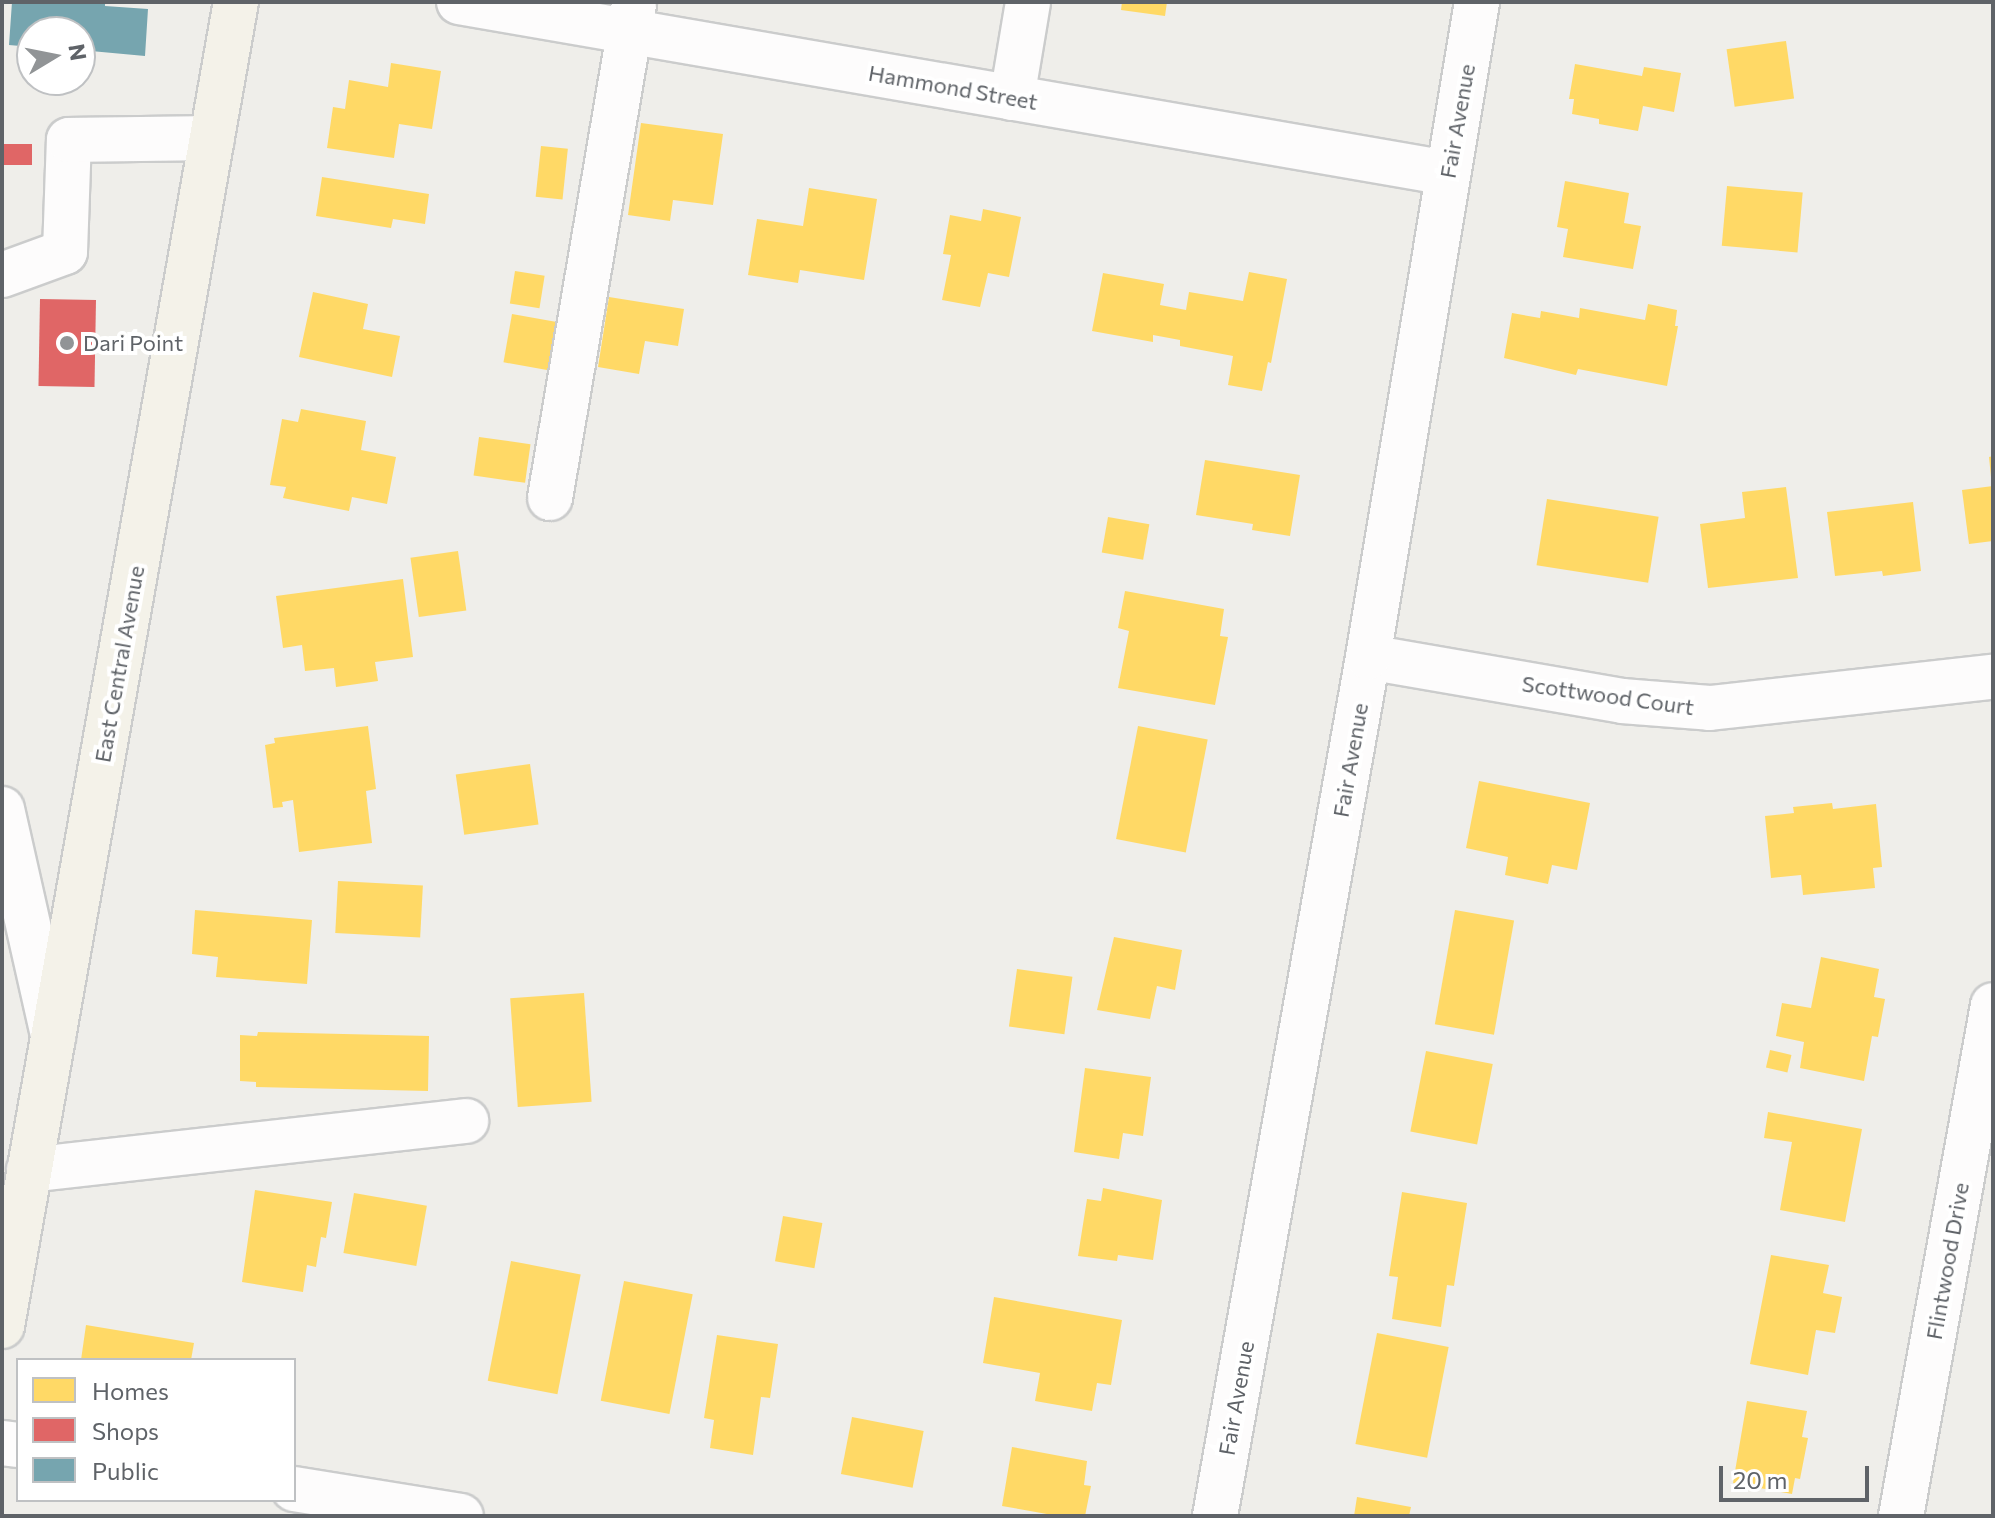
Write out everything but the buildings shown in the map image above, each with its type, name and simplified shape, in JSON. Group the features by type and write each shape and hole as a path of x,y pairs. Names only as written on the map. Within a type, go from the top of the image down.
{"main road":[{"name":"East Central Avenue","path":"2,1326 21,1158 53,1036 236,2"}],"street":[{"name":"Hammond Street","path":"459,2 632,16 1012,98 1448,173"},
{"path":"1012,98 1028,2"},
{"name":"Fair Avenue","path":"1215,1516 1368,657 1477,2"},
{"path":"550,498 632,16"},
{"path":"2,275 65,252 69,140 212,138"},
{"name":"Scottwood Court","path":"1368,657 1622,701 1710,708 1993,677"},
{"path":"2,809 53,1036"},
{"name":"Flintwood Drive","path":"1901,1516 1993,1005"},
{"path":"21,1158 466,1121"},
{"path":"296,1490 360,1508 461,1516"}],"place":[{"name":"Dari Point","path":"67,343"}]}
